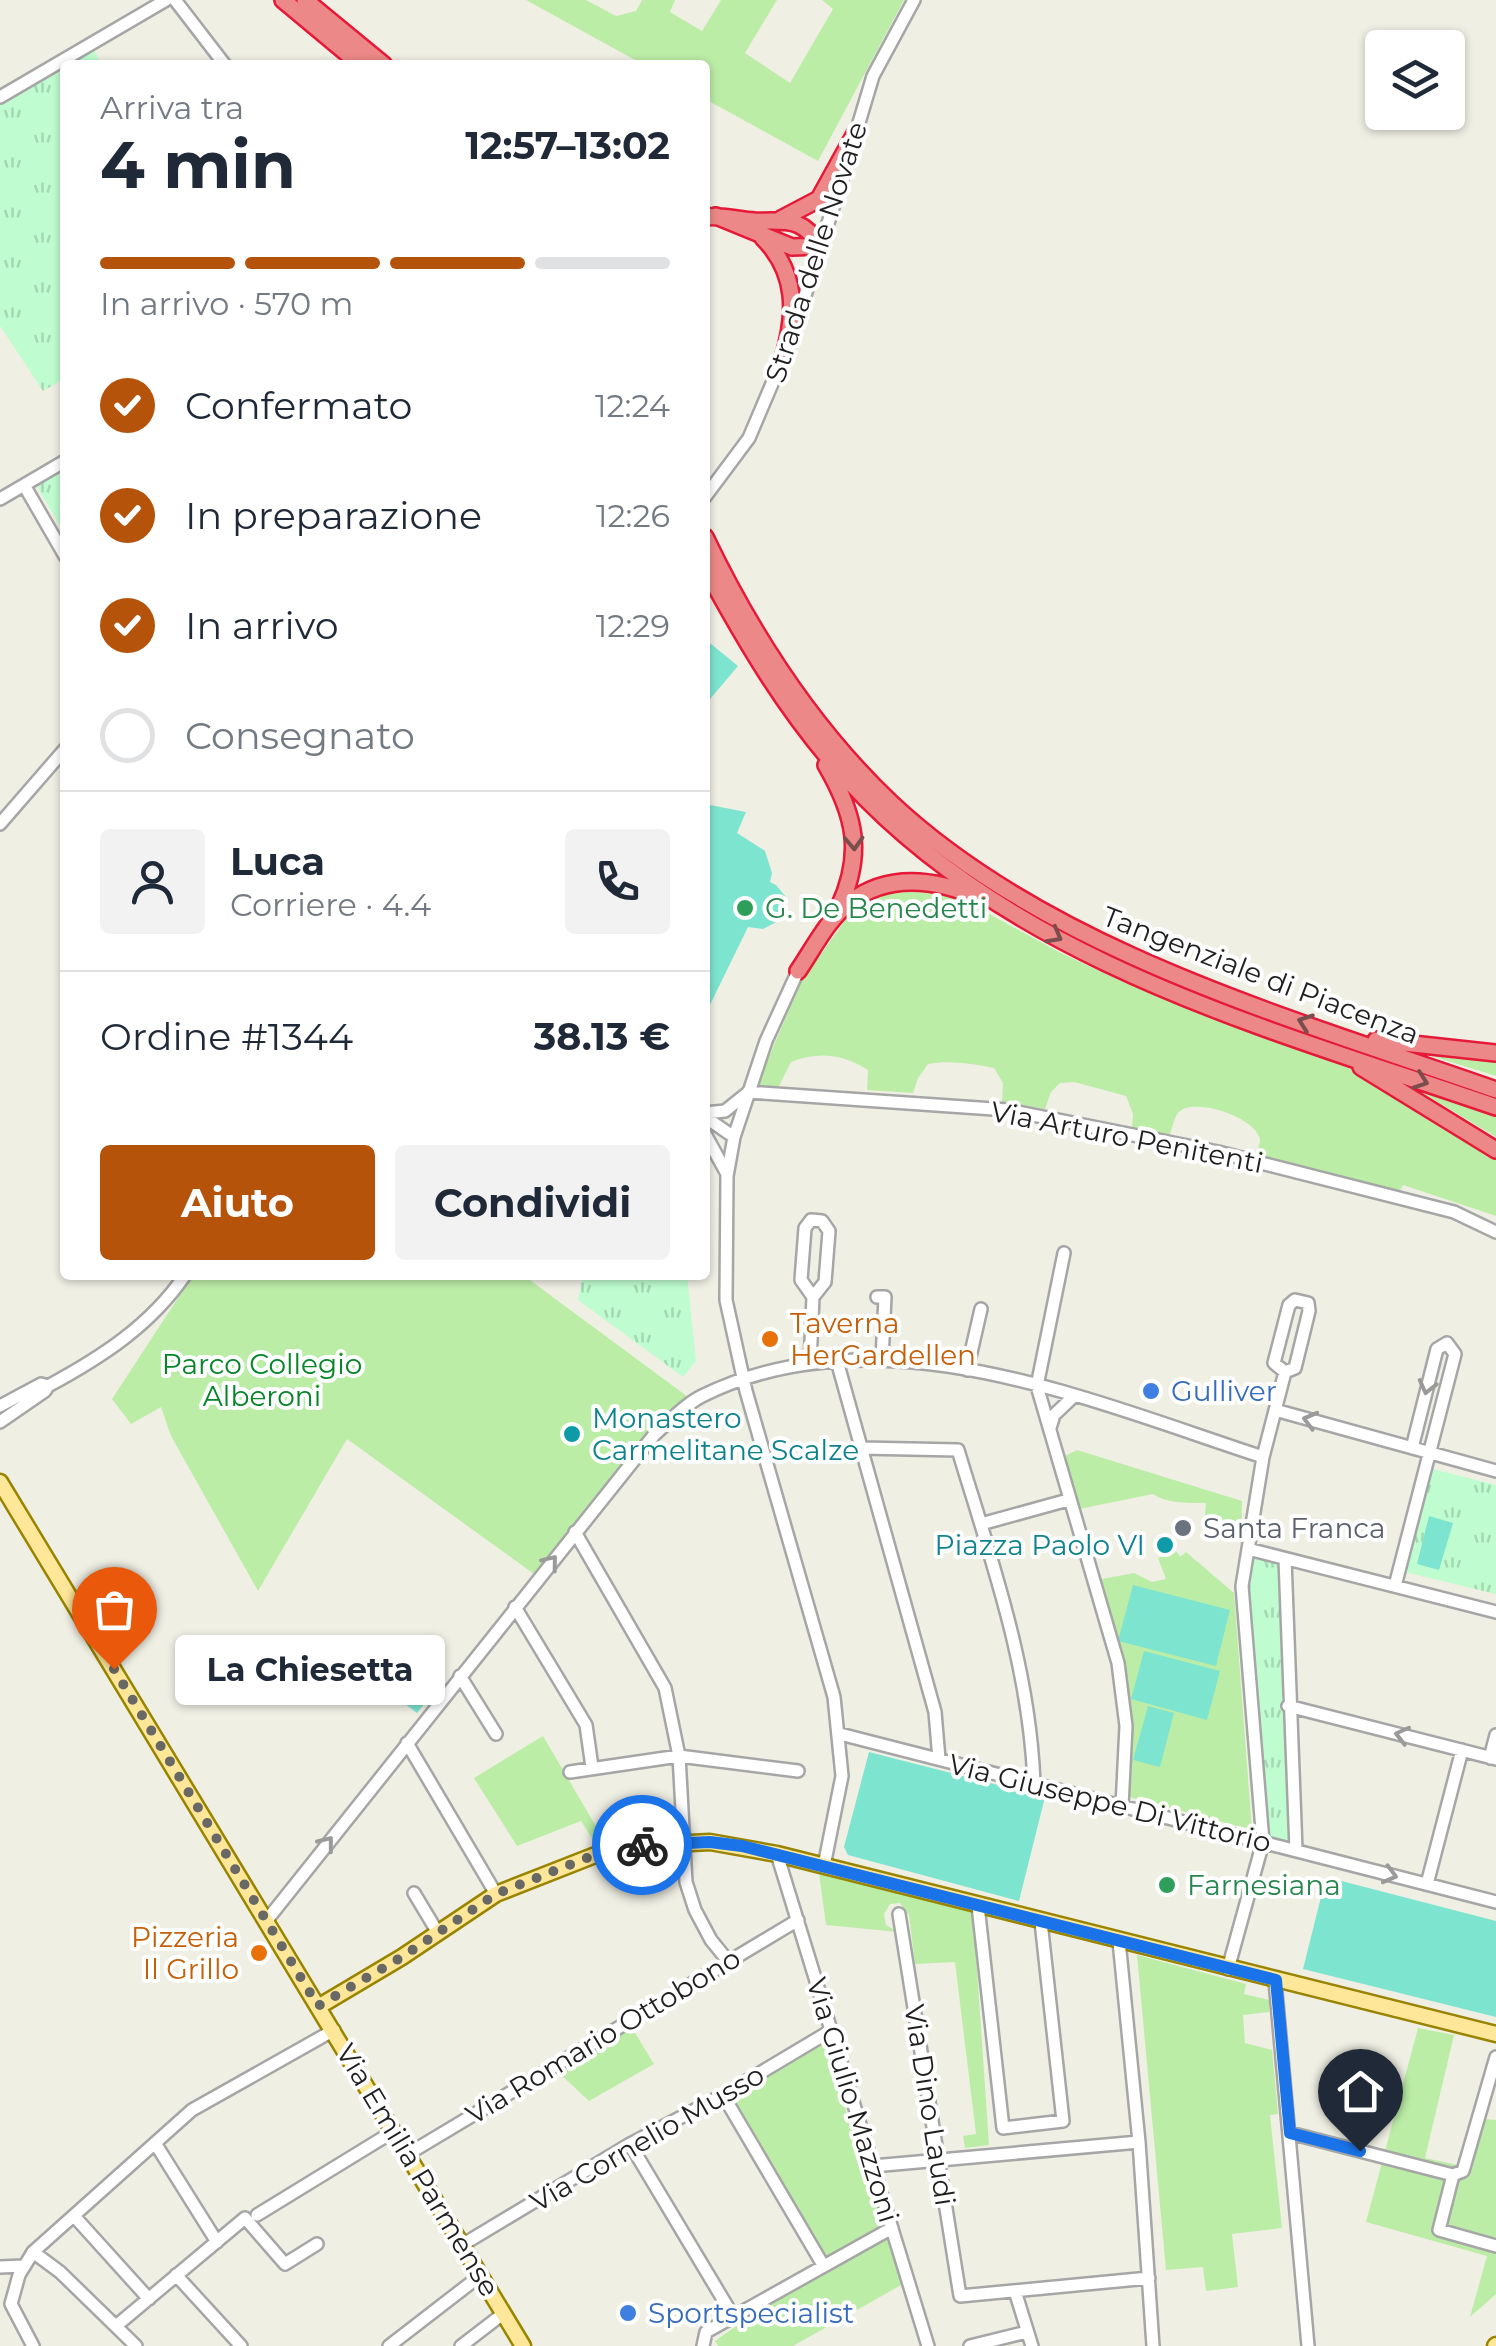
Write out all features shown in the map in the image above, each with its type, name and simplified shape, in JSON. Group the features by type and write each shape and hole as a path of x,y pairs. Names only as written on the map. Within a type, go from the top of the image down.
{"highway":[{"path":"283,0 355,60"},
{"path":"305,0 378,60"},
{"path":"780,220 819,199 856,132"},
{"path":"711,216 780,220 810,230 821,246"},
{"path":"711,216 792,247 821,246"},
{"path":"757,232 786,268 794,298 783,359"},
{"name":"Tangenziale di Piacenza","path":"710,563 754,657 848,780 928,854 1016,915 1164,988 1496,1090"},
{"name":"Tangenziale di Piacenza","path":"710,563 811,714 869,780 936,841 1022,901 1088,936 1166,970 1496,1107"},
{"path":"802,724 844,798 853,823 855,858 849,886 833,920"},
{"path":"798,971 849,903 900,882 930,881 1016,915"},
{"path":"1339,1044 1496,1053"},
{"path":"1339,1044 1496,1150"}],"main road":[{"name":"Via Emilia Parmense","path":"0,1482 523,2346"},
{"path":"318,2006 496,1894 602,1852 683,1843 724,1843 1496,2034"}],"street":[{"path":"63,60 166,0"},
{"path":"175,0 221,60"},
{"name":"Strada delle Novate","path":"710,490 749,438 783,359 874,76 914,0"},
{"path":"0,97 60,62"},
{"path":"0,499 60,464"},
{"path":"24,485 60,547"},
{"path":"0,824 60,755"},
{"path":"798,971 766,1041 734,1137 727,1176 726,1300 744,1379 834,1697 842,1776 824,1866"},
{"path":"710,1114 725,1111 748,1092"},
{"name":"Via Arturo Penitenti","path":"748,1092 1008,1110 1218,1152 1454,1212 1496,1232"},
{"path":"710,1119 734,1137"},
{"path":"710,1134 734,1137"},
{"path":"710,1142 727,1176"},
{"path":"810,1363 813,1297 802,1280 804,1228 811,1220 822,1221 829,1231 825,1282 813,1297"},
{"path":"1064,1252 1036,1386 1118,1663 1126,1726 1122,1806"},
{"path":"0,1422 146,1322 182,1280"},
{"path":"877,1297 885,1297 882,1359"},
{"path":"1295,1300 1308,1304 1309,1311 1295,1368 1284,1372 1274,1363 1288,1305 1295,1300"},
{"path":"967,1370 980,1309"},
{"path":"1395,1586 1455,1354 1447,1343 1437,1349 1412,1448"},
{"path":"267,1920 654,1434 698,1398 744,1379 810,1363 882,1359 967,1370 1036,1386 1263,1457"},
{"path":"838,1361 935,1712 938,1759"},
{"path":"1228,1969 1263,1842 1242,1586 1263,1457 1284,1372"},
{"path":"0,1406 41,1384 48,1386"},
{"path":"1050,1432 1054,1415 1074,1396"},
{"path":"1275,1410 1496,1470"},
{"path":"862,1448 958,1450 1025,1682 1034,1784"},
{"path":"981,1524 1068,1500"},
{"path":"575,1532 665,1688 679,1756 686,1882 695,1910 728,1961"},
{"path":"1248,1549 1496,1612"},
{"path":"1285,1559 1296,1850"},
{"path":"515,1607 586,1725 592,1767"},
{"path":"460,1676 496,1734"},
{"path":"1288,1706 1493,1759 1496,1735"},
{"name":"Via Giuseppe Di Vittorio","path":"840,1734 1496,1902"},
{"path":"406,1743 496,1894"},
{"path":"1427,1884 1462,1750"},
{"path":"570,1772 679,1756 798,1770"},
{"name":"Via Giulio Mazzoni","path":"778,1854 928,2346"},
{"path":"414,1892 438,1932"},
{"path":"978,1906 1004,2128 1062,2122 1041,1922"},
{"name":"Via Dino Laudi","path":"899,1914 960,2296 1014,2291"},
{"name":"Via Romario Ottobono","path":"408,2154 798,1920"},
{"path":"1119,1941 1139,2142 1153,2346"},
{"path":"1276,1980 1308,2346"},
{"path":"28,2344 11,2304 33,2252 211,2098 334,2030"},
{"name":"Via Cornelio Musso","path":"462,2245 832,2030"},
{"path":"1290,2133 1453,2175 1463,2172 1496,2056"},
{"path":"723,2095 823,2265"},
{"path":"1037,2124 1040,2150"},
{"path":"257,2215 394,2132"},
{"path":"873,2166 1139,2142"},
{"path":"155,2143 217,2242"},
{"path":"630,2144 733,2316"},
{"path":"1453,2175 1439,2230 1496,2246"},
{"path":"74,2216 149,2298"},
{"path":"116,2326 244,2218 285,2264 317,2244"},
{"path":"702,2346 706,2332 892,2228"},
{"path":"33,2252 60,2272 136,2346"},
{"path":"0,2267 24,2266"},
{"path":"176,2275 241,2346"},
{"path":"389,2346 481,2275"},
{"path":"1032,2346 1014,2291 1148,2278"},
{"path":"461,2346 504,2314"},
{"path":"970,2346 1027,2332"}],"green space":[{"path":"526,0 586,0 616,16 636,11 642,0 675,0 670,12 702,31 721,0 777,0 745,53 790,83 833,9 822,0 904,0 818,161 710,102 710,60 635,60"},
{"path":"91,44 99,60 64,60"},
{"path":"60,62 60,381 43,391 0,326 0,97"},
{"path":"60,473 60,526 37,486"},
{"path":"906,889 938,891 971,904 1125,983 1334,1061 1396,1089 1443,1129 1496,1153 1496,1216 1403,1185 1399,1192 1256,1156 1260,1140 1256,1132 1236,1117 1209,1108 1185,1108 1178,1113 1169,1136 1132,1129 1133,1114 1126,1096 1074,1082 1060,1083 1051,1092 1045,1109 1002,1102 1003,1083 994,1068 953,1062 928,1064 913,1093 867,1090 868,1070 850,1060 820,1055 791,1062 778,1088 761,1086 758,1082 801,982 846,919 879,896"},
{"path":"1409,1049 1496,1058 1496,1076"},
{"path":"1396,1077 1496,1112 1496,1137"},
{"name":"Parco Collegio Alberoni","path":"190,1280 530,1280 688,1397 534,1574 347,1439 258,1591 171,1436 161,1407 131,1424 112,1399"},
{"path":"582,1280 688,1280 696,1361 683,1377 578,1300"},
{"path":"1077,1450 1242,1501 1241,1539 1204,1526 1206,1503 1172,1501 1153,1494 1079,1509 1065,1456"},
{"path":"1433,1469 1496,1485 1496,1594 1405,1572"},
{"path":"1177,1552 1180,1557 1186,1552 1234,1593 1252,1830 1129,1797 1130,1727 1122,1665 1102,1579 1134,1573 1152,1582 1166,1579 1158,1558"},
{"path":"1254,1556 1282,1561 1291,1844 1267,1839 1247,1586"},
{"path":"543,1736 604,1840 595,1843 581,1821 517,1846 474,1778"},
{"path":"819,1873 973,1911 989,2145 965,2148 963,2136 976,2134 955,1962 915,1964 909,1915 900,1903 890,1904 884,1914 886,1925 898,1932 826,1925"},
{"path":"1137,1955 1246,1984 1244,1994 1269,2000 1269,2012 1243,2015 1245,2043 1272,2050 1278,2114 1270,2115 1282,2228 1232,2234 1238,2287 1206,2291 1203,2267 1166,2270"},
{"path":"632,2028 654,2064 589,2101 558,2072"},
{"path":"1418,2028 1454,2035 1425,2158 1472,2168 1485,2119 1496,2120 1496,2294 1470,2317 1487,2256 1366,2222"},
{"path":"824,2044 903,2284 793,2346 718,2346 715,2341 823,2265 723,2095"}],"shaded area":[{"path":"710,643 738,666 710,699"},
{"name":"G. De Benedetti","path":"710,805 746,812 737,833 765,851 772,873 770,882 786,897 782,919 763,929 748,927 710,1005"},
{"path":"1429,1516 1453,1523 1439,1570 1417,1564"},
{"path":"1133,1585 1230,1610 1216,1666 1118,1641"},
{"path":"387,1641 440,1685 417,1713 363,1672"},
{"path":"1144,1651 1220,1671 1207,1720 1131,1699"},
{"path":"1148,1706 1174,1713 1160,1767 1133,1760"},
{"path":"869,1752 1045,1797 1019,1901 848,1855 844,1847"},
{"path":"1326,1877 1496,1921 1496,2017 1303,1969"}],"way so far":[{"path":"114,1669 318,2006 402,1957 496,1894 602,1852 642,1845"}],"place":[{"name":"G. De Benedetti","path":"745,908"},
{"name":"Taverna HerGardellen","path":"770,1339"},
{"name":"Gulliver","path":"1151,1391"},
{"name":"Monastero Carmelitane Scalze","path":"572,1434"},
{"name":"Santa Franca","path":"1183,1528"},
{"name":"Piazza Paolo VI","path":"1165,1545"},
{"name":"La Chiesetta","path":"114,1669"},
{"name":"Farnesiana","path":"1167,1885"},
{"name":"Pizzeria Il Grillo","path":"259,1953"},
{"name":"Sportspecialist","path":"628,2313"}],"route":[{"path":"642,1845 710,1842 742,1846 1276,1980 1290,2133 1360,2151"}]}
